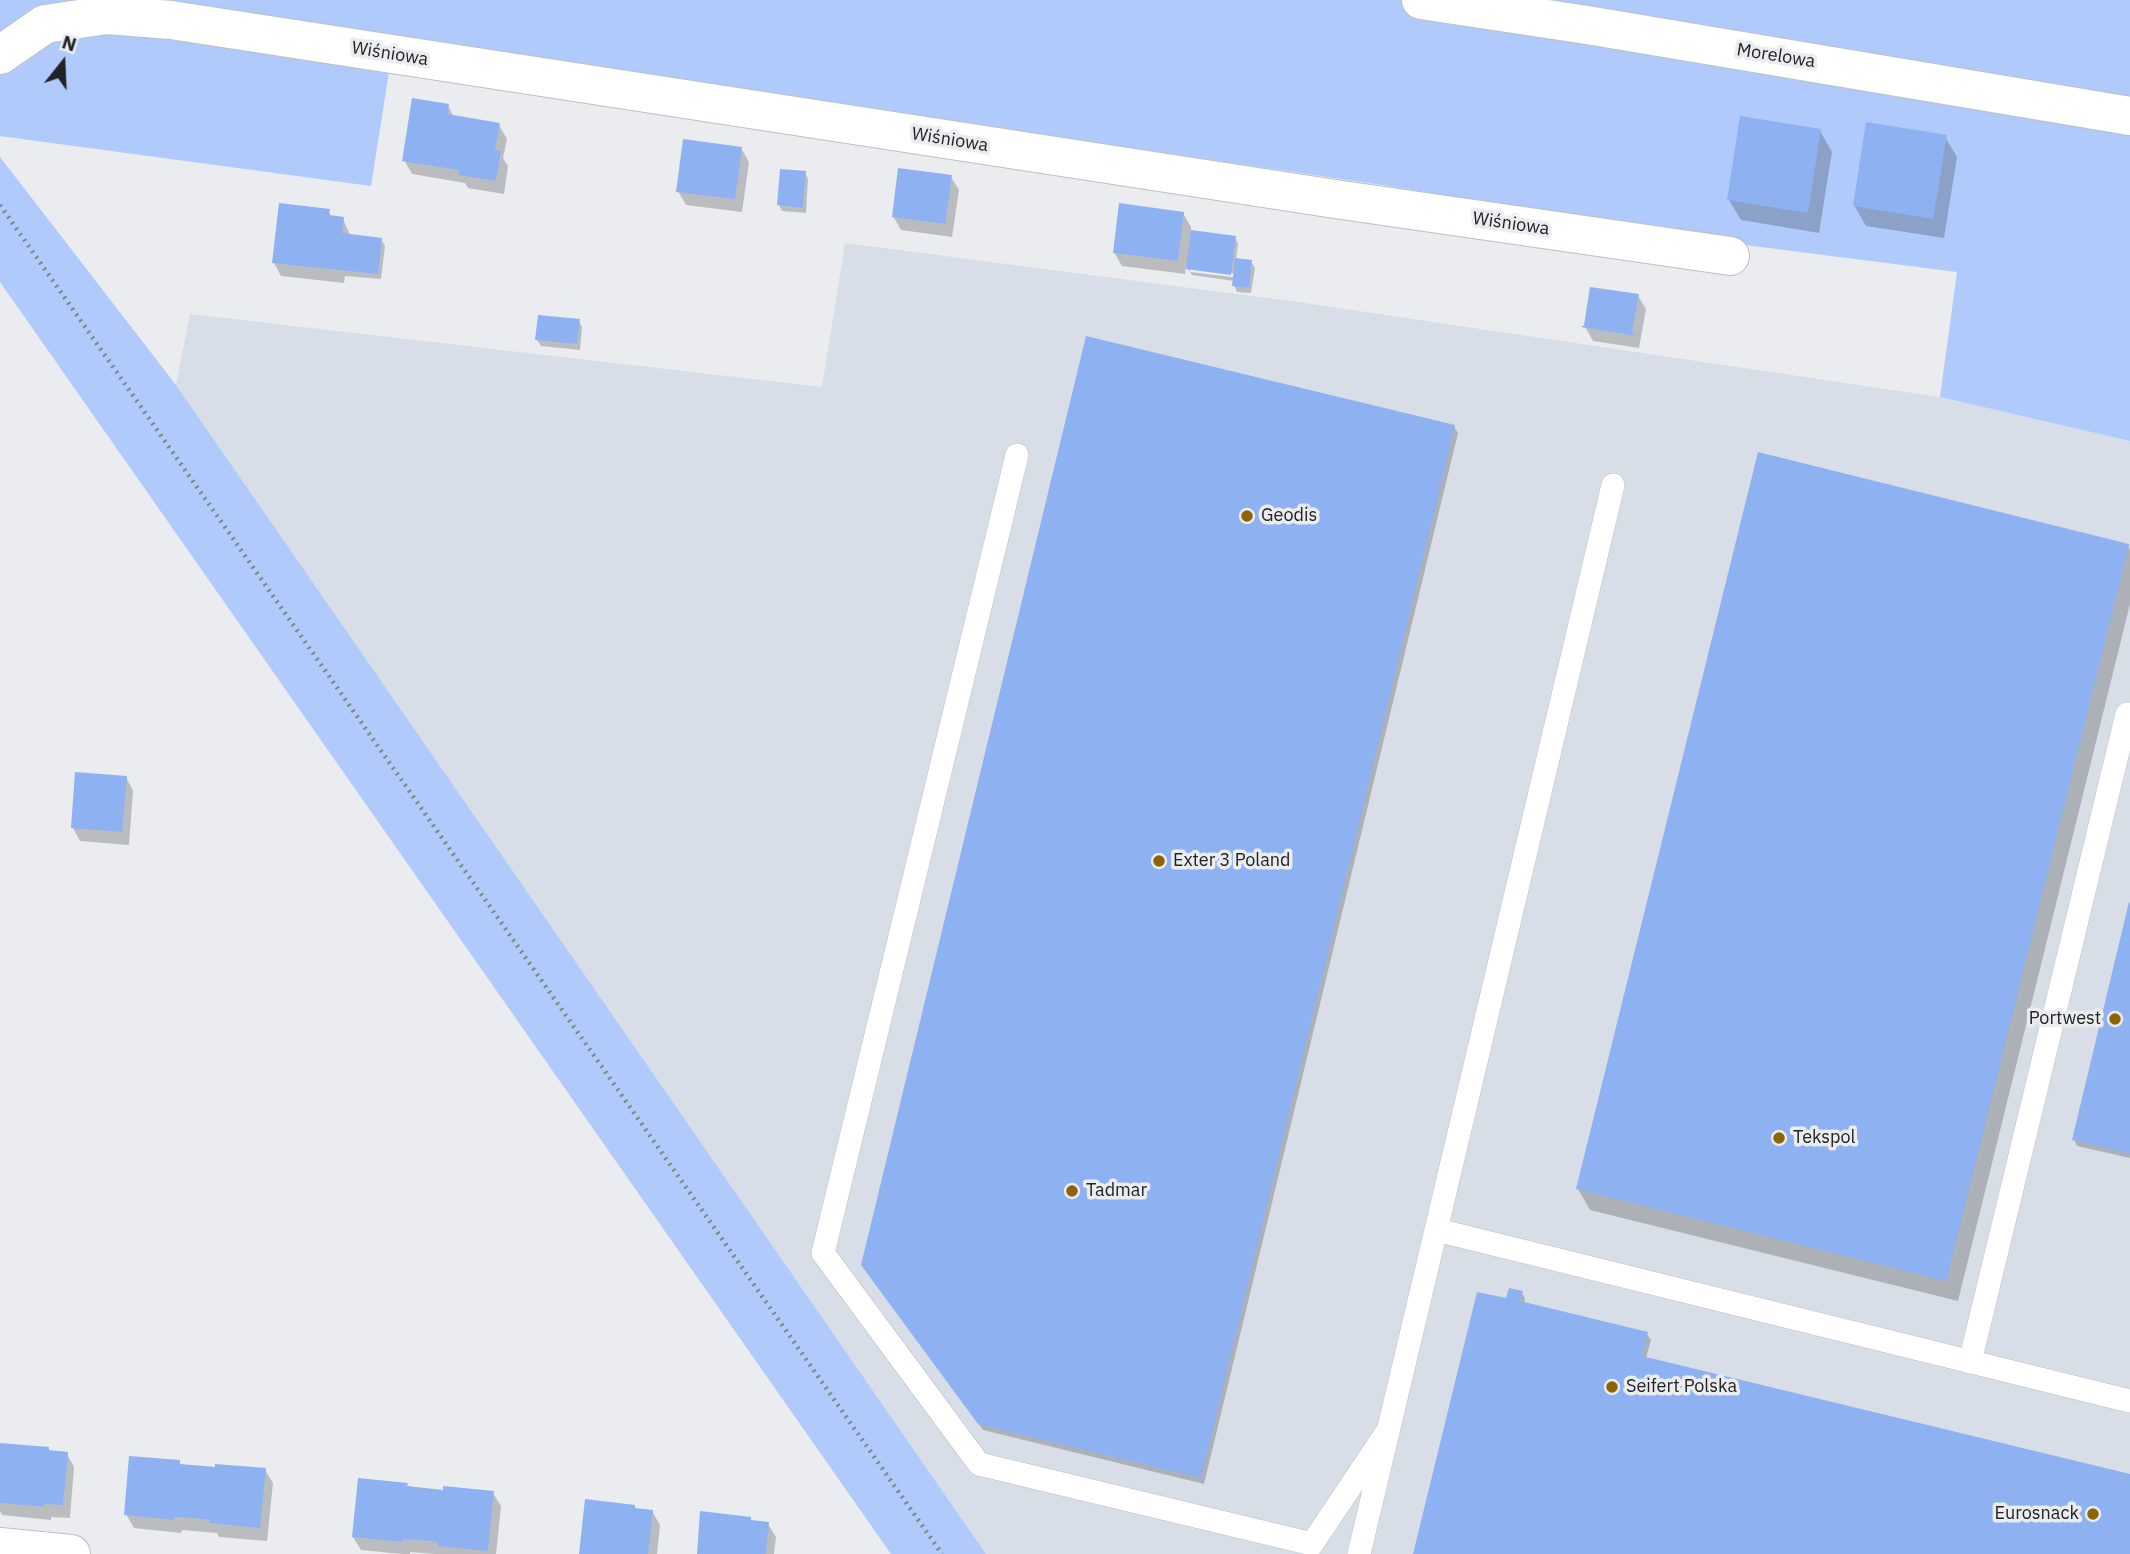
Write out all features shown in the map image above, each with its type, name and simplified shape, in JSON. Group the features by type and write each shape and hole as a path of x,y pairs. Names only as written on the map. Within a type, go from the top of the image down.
{"street":[{"name":"Morelowa","path":"1421,0 1587,25 2130,116"},
{"name":"Wiśniowa","path":"0,55 46,24 107,15 175,10 1335,199 1730,256"},
{"path":"0,1547 71,1554"}],"lane":[{"path":"1017,455 823,1252 979,1464 1312,1544 1389,1429"},
{"path":"1359,1554 1613,485"},
{"path":"1970,1362 2127,714 2130,714"},
{"path":"1437,1230 2130,1401"}],"path":[{"path":"0,205 942,1554"}],"shaded area":[{"path":"0,0 2130,0 2130,441 1940,397 1957,272 1745,245 1382,185 394,40 371,186 0,136"},
{"path":"0,157 176,385 986,1554 891,1554 0,282"},
{"path":"845,243 1298,302 1940,397 2130,441 2130,1554 986,1554 176,385 190,314 822,387"}],"building":[{"path":"412,98 449,104 447,114 500,123 495,150 501,151 496,181 458,175 459,170 402,161"},
{"path":"1740,116 1821,129 1808,213 1727,200"},
{"path":"1866,122 1947,135 1933,219 1853,206"},
{"path":"683,139 742,147 735,199 676,192"},
{"path":"898,168 952,175 945,224 892,217"},
{"path":"780,169 806,171 803,208 777,205"},
{"path":"279,203 330,209 329,215 344,217 342,233 382,238 378,274 272,263"},
{"path":"1119,203 1184,212 1178,261 1113,253"},
{"path":"1191,230 1236,236 1231,275 1186,269"},
{"path":"1235,258 1252,260 1249,288 1232,286"},
{"path":"1590,287 1639,294 1632,333 1637,336 1581,327 1584,325"},
{"path":"538,315 580,319 577,344 535,340"},
{"path":"1086,336 1455,425 1201,1478 978,1424 861,1265"},
{"path":"1758,452 2129,544 1946,1281 1576,1189"},
{"path":"75,772 127,776 122,832 71,828"},
{"name":"Portwest","path":"2130,903 2130,1154 2072,1140"},
{"name":"Seifert Polska","path":"1509,1288 1523,1291 1520,1301 1648,1332 1642,1356 2130,1474 2130,1554 1413,1554 1477,1292 1506,1298"},
{"path":"0,1443 49,1447 49,1450 68,1452 63,1505 44,1504 44,1507 0,1503"},
{"path":"129,1456 180,1460 180,1464 266,1468 260,1528 209,1523 210,1520 193,1518 175,1517 174,1520 124,1515"},
{"path":"358,1478 443,1490 443,1486 494,1491 488,1551 438,1546 438,1542 420,1540 403,1539 403,1542 352,1537"},
{"path":"585,1499 653,1510 648,1554 579,1554"},
{"path":"700,1511 751,1517 751,1520 769,1522 766,1554 697,1554"}],"place":[{"name":"Geodis","path":"1247,516"},
{"name":"Exter 3 Poland","path":"1159,861"},
{"name":"Portwest","path":"2115,1019"},
{"name":"Tekspol","path":"1779,1138"},
{"name":"Tadmar","path":"1072,1191"},
{"name":"Seifert Polska","path":"1612,1387"},
{"name":"Eurosnack","path":"2093,1514"}]}
